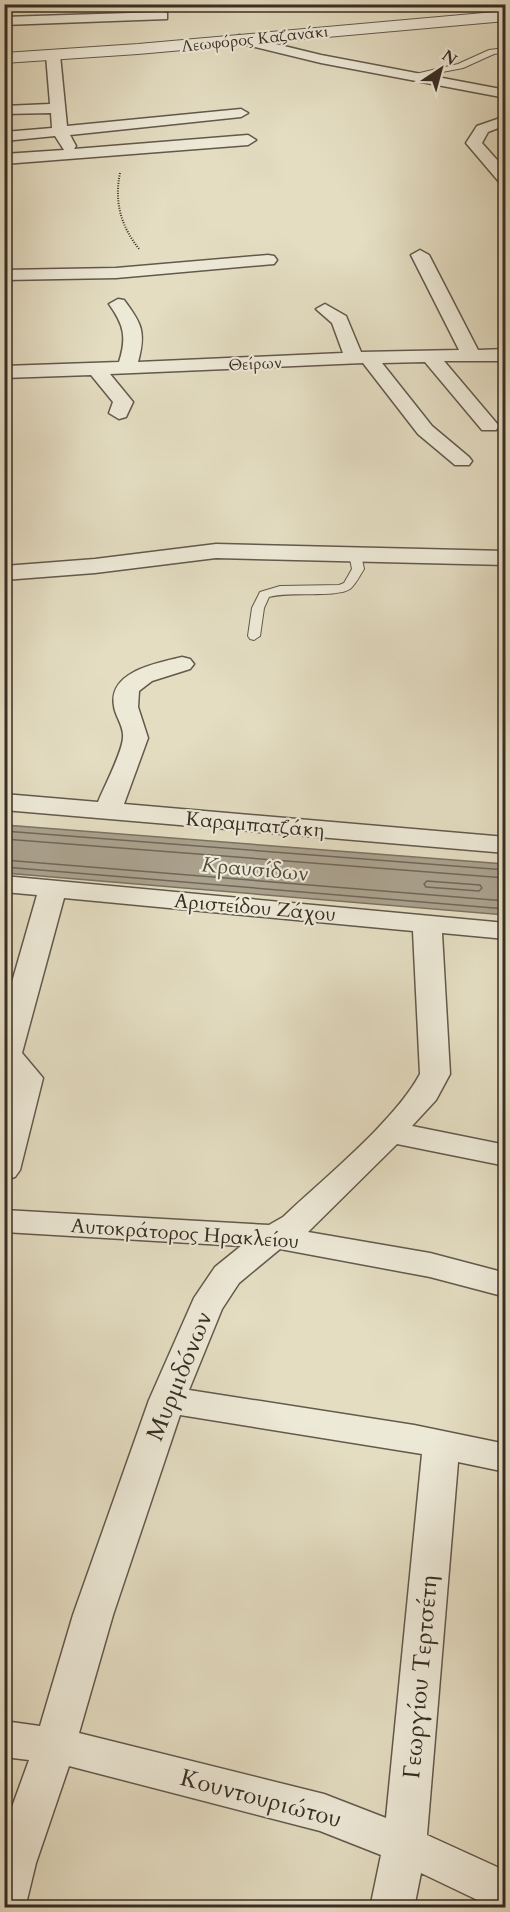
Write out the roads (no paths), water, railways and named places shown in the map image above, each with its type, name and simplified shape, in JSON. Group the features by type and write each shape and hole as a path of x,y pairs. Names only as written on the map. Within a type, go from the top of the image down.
{"street":[{"path":"35,4 38,21"},
{"path":"4,21 162,16"},
{"name":"Λεωφόρος Καζανάκι","path":"4,58 506,16"},
{"path":"239,39 506,94"},
{"path":"53,55 60,131 72,154"},
{"path":"4,110 57,108"},
{"path":"4,137 242,113"},
{"path":"506,120 482,129 474,143 506,180"},
{"path":"4,159 248,140"},
{"path":"420,255 471,355"},
{"path":"4,275 116,273 268,260"},
{"path":"118,304 133,324 135,334 126,369"},
{"path":"325,309 340,320 361,357 425,430 462,461"},
{"path":"429,355 489,426"},
{"name":"Θείρων","path":"4,372 126,369 361,357 506,355"},
{"path":"97,370 123,402 119,413"},
{"path":"4,573 216,551 506,558"},
{"path":"108,811 136,738 135,728 124,698 127,691 145,675 182,664"},
{"name":"Καραμπατζάκη","path":"4,802 506,845"},
{"name":"Αριστείδου Ζάχου","path":"4,884 501,930"},
{"path":"4,1170 28,1078 7,1054 53,889"},
{"name":"Μυρμιδόνων","path":"4,1904 14,1863 55,1745 93,1615 167,1400 183,1358 216,1290 242,1261 274,1237 296,1225 390,1132 425,1093 435,1074 427,923"},
{"path":"390,1132 506,1156"},
{"name":"Αυτοκράτορος Ηρακλείου","path":"4,1221 274,1237 398,1258 506,1285"},
{"path":"167,1400 441,1445 506,1458"},
{"name":"Γεωργίου Τερτσέτη","path":"392,1908 405,1845 441,1445"},
{"name":"Κουντουριώτου","path":"4,1739 55,1745 324,1813 405,1845 506,1892"}],"lane":[{"path":"411,76 460,66 484,55 506,50"},
{"path":"254,636 258,608 264,595 280,590 341,589 348,585 358,569 355,554"}],"water":[{"name":"Κραυσίδων","path":"5,825 505,864 505,915 5,873"}]}
